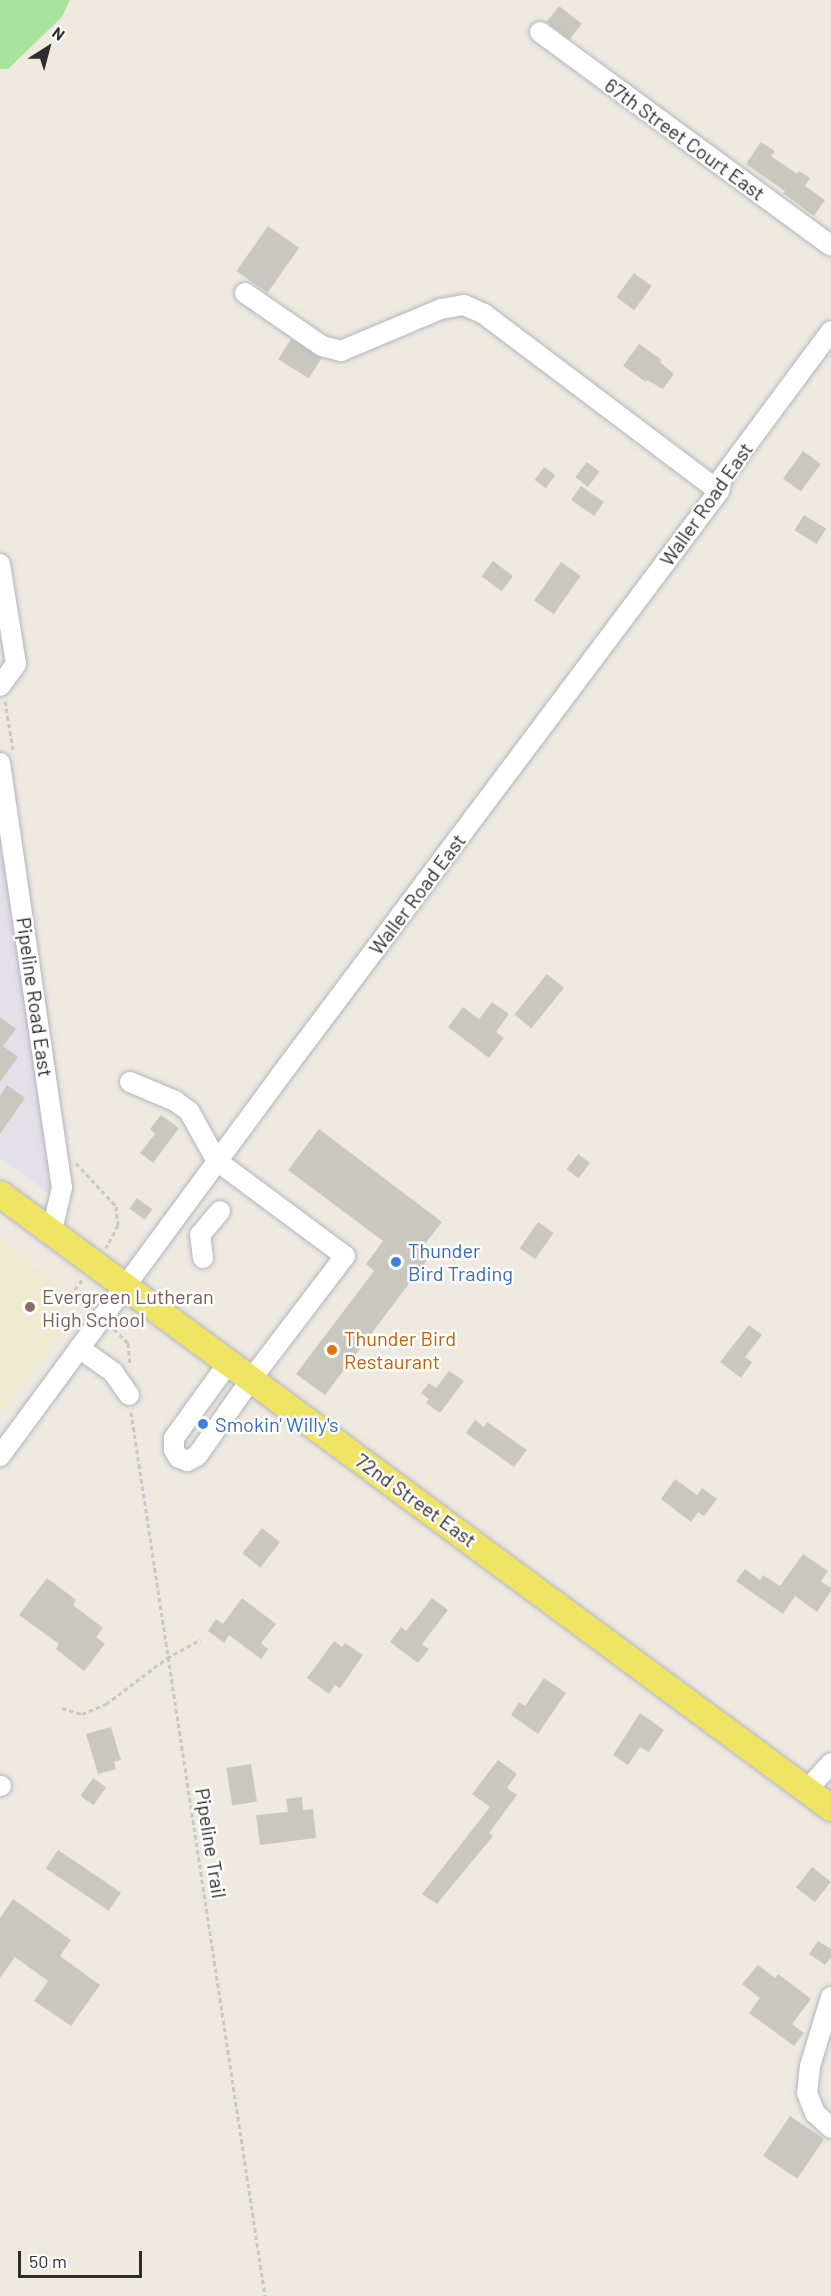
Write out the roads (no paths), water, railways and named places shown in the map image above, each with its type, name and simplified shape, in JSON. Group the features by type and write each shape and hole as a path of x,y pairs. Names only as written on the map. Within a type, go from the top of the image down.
{"main road":[{"name":"72nd Street East","path":"0,1194 831,1808"}],"street":[{"name":"67th Street Court East","path":"540,32 831,246"},
{"path":"245,293 322,346 341,351 441,309 464,305 484,315 719,491"},
{"name":"Waller Road East","path":"0,1456 217,1161 719,491 722,478 831,331"},
{"path":"0,564 16,664 0,686"},
{"name":"Pipeline Road East","path":"0,763 62,1187 52,1231"},
{"path":"130,1082 175,1101 189,1112 217,1161 345,1256 252,1378 197,1456 187,1461 179,1458 174,1450 174,1438 229,1362"},
{"path":"203,1258 200,1235 220,1211"},
{"path":"79,1348 113,1372 129,1395"},
{"path":"807,1790 831,1762"},
{"path":"831,1997 810,2066 807,2093 815,2113 831,2128"}],"place":[{"name":"Thunder Bird Trading","path":"396,1262"},
{"name":"Evergreen Lutheran High School","path":"30,1307"},
{"name":"Thunder Bird Restaurant","path":"332,1350"},
{"name":"Smokin' Willy's","path":"203,1424"}]}
